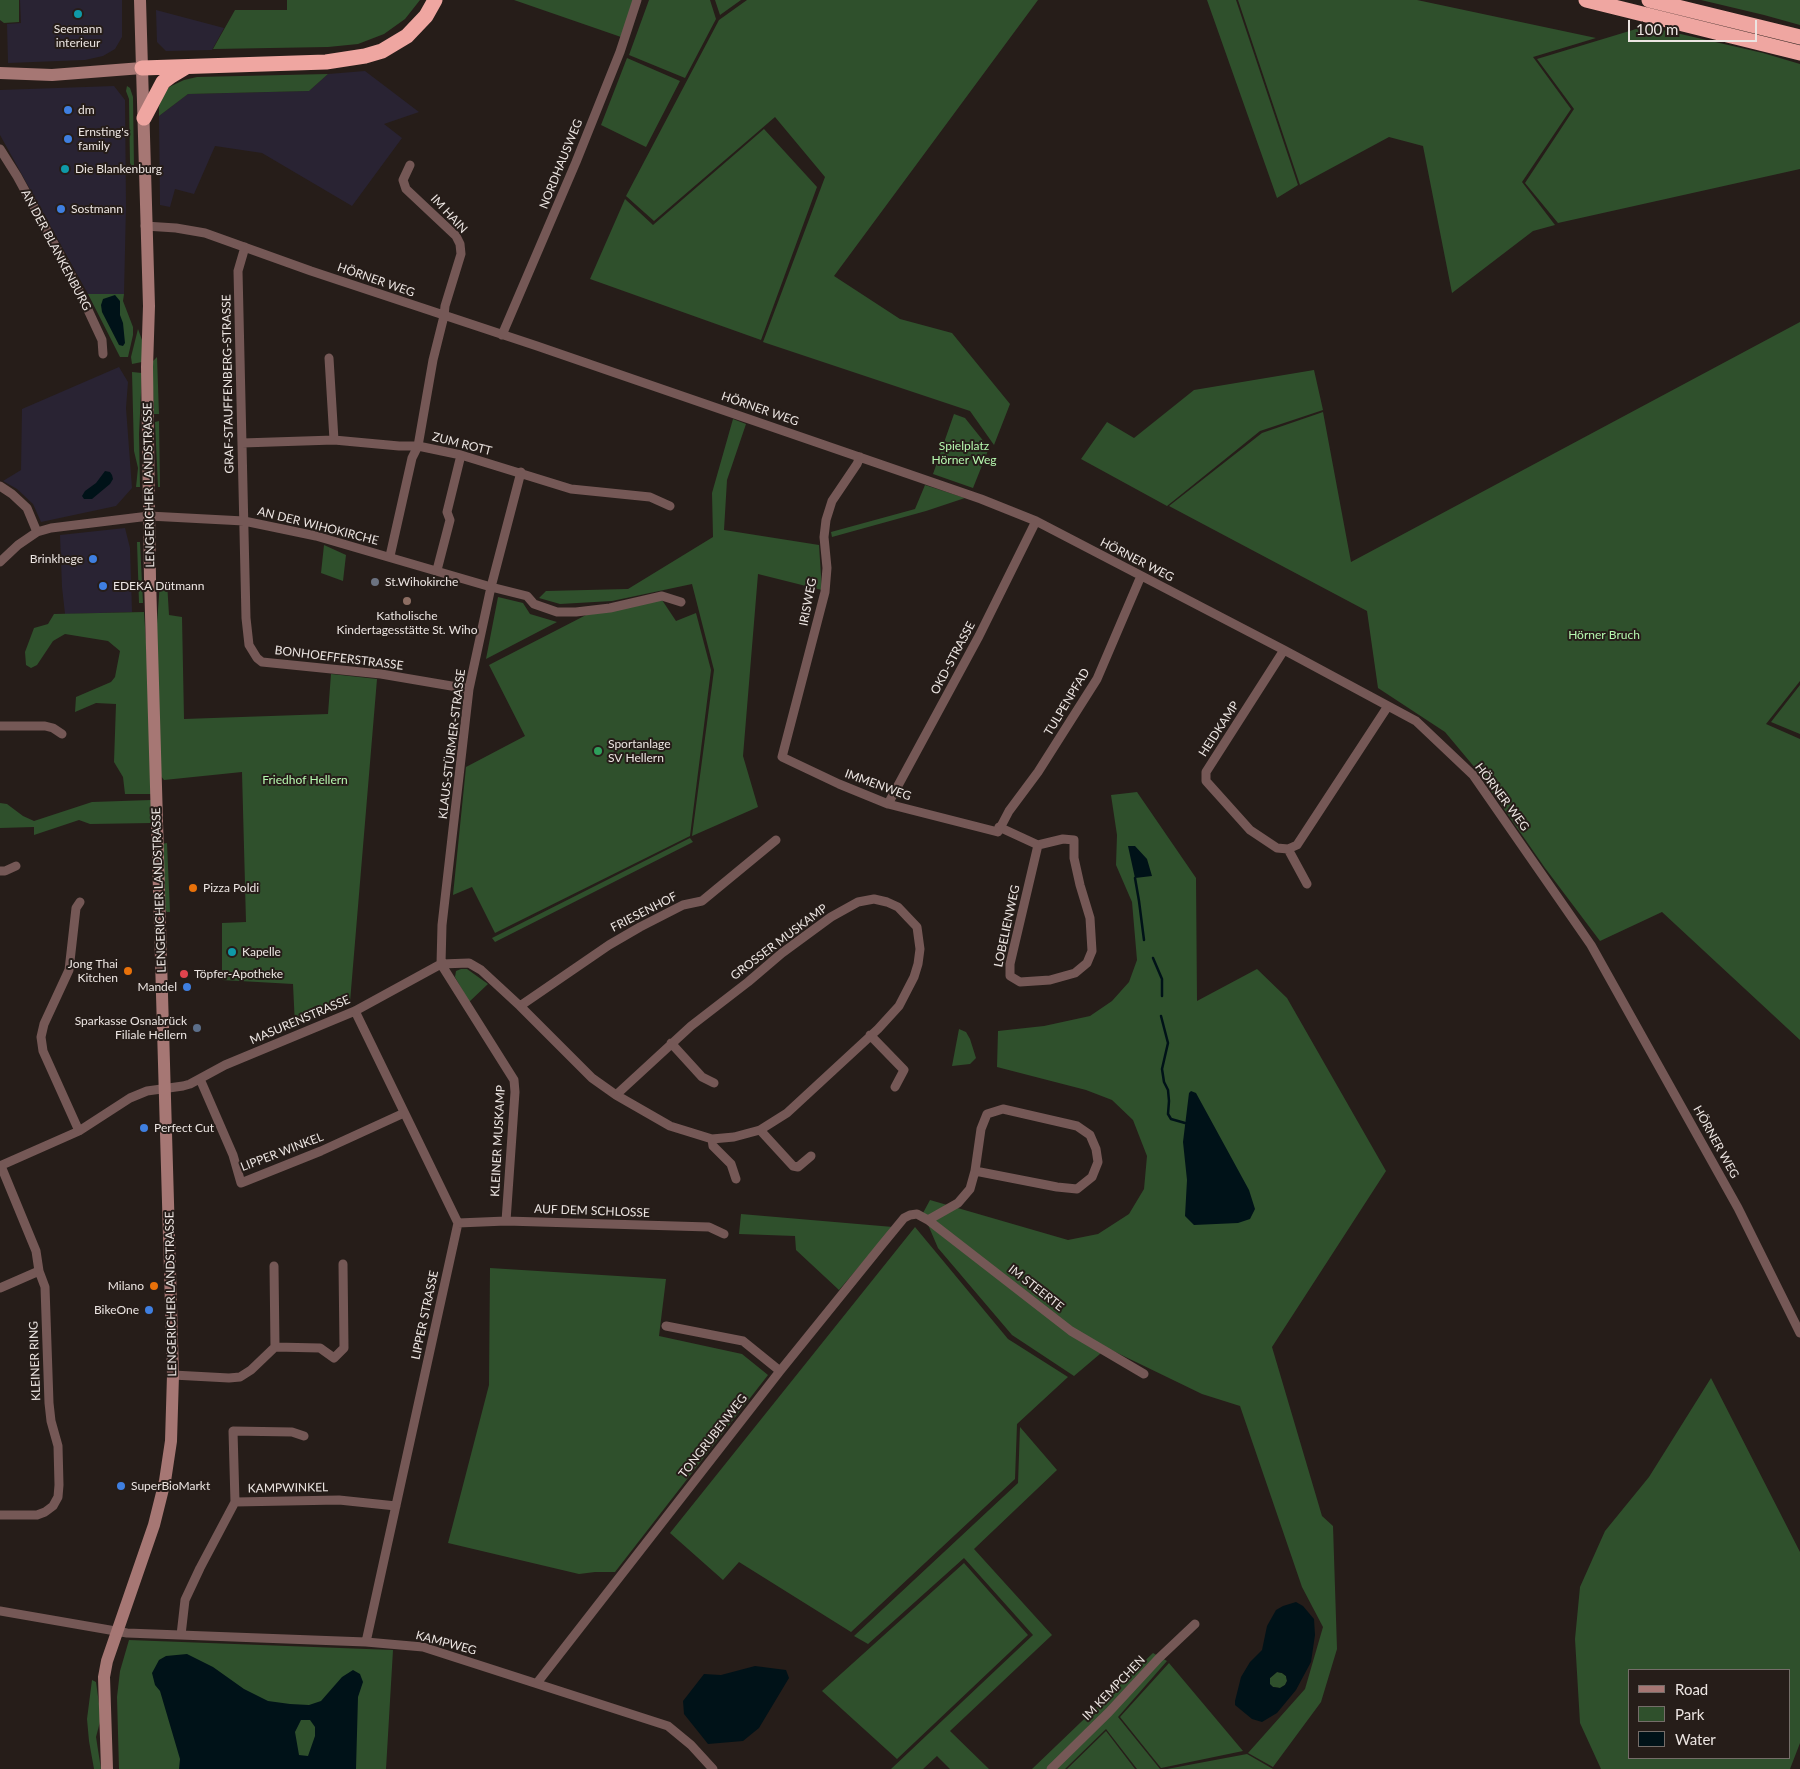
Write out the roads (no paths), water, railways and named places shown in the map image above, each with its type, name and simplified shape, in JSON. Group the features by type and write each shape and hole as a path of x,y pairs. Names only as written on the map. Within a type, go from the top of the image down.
{"highway":[{"path":"142,68 326,62 364,56 382,51 407,36 426,16 435,0"},
{"path":"1586,0 1800,53"},
{"path":"1649,0 1800,37"},
{"path":"144,118 164,82 177,72 191,66"}],"main road":[{"name":"LENGERICHER LANDSTRASSE","path":"107,1769 104,1677 116,1632 154,1525 165,1481 171,1441 173,1375 149,516 147,367 149,306 145,226 140,0"},
{"path":"0,73 52,75 142,68"}],"street":[{"name":"NORDHAUSWEG","path":"502,335 576,162 620,52 637,0"},
{"name":"AN DER BLANKENBURG","path":"0,148 76,282 102,340 103,354"},
{"name":"IM HAIN","path":"410,165 403,180 406,189 456,236 460,244 461,254 445,306 444,316"},
{"name":"HÖRNER WEG","path":"145,226 193,230 960,491 1036,522 1284,650 1416,721 1472,775 1591,945 1738,1208 1800,1333"},
{"name":"GRAF-STAUFFENBERG-STRASSE","path":"244,520 238,271 245,247"},
{"name":"AN DER WIHOKIRCHE","path":"390,556 412,458 418,446 433,360 444,316"},
{"path":"330,358 334,440"},
{"name":"ZUM ROTT","path":"242,443 334,440 418,446 461,455 571,489 650,497 670,506"},
{"path":"437,570 450,520 447,512 461,455"},
{"name":"IRISWEG","path":"782,757 825,592 827,568 824,537 826,520 832,501 860,457"},
{"name":"KLAUS-STÜRMER-STRASSE","path":"440,964 442,925 469,689 491,587 521,472"},
{"path":"0,486 27,508 37,532 18,545 0,562"},
{"name":"AN DER WIHOKIRCHE","path":"37,532 51,528 149,516 244,520 316,536 527,596 534,604 557,612 610,608 662,596 681,602"},
{"name":"BONHOEFFERSTRASSE","path":"244,520 246,618 249,645 257,658 262,662 381,674 469,689"},
{"name":"OKD-STRASSE","path":"888,804 974,644 1036,522"},
{"name":"TULPENPFAD","path":"999,830 1009,811 1058,742 1097,679 1141,576"},
{"name":"HEIDKAMP","path":"1284,650 1206,772 1206,781 1250,830 1277,848 1288,850"},
{"path":"1307,884 1288,850 1297,845 1388,706"},
{"path":"0,726 45,726 53,728 62,734"},
{"name":"IMMENWEG","path":"782,757 839,784 888,804 999,830"},
{"path":"999,830 1038,845"},
{"name":"LOBELIENWEG","path":"1063,839 1074,840 1074,858 1090,918 1092,951 1088,963 1075,973 1050,980 1020,982 1010,976 1010,964 1038,845 1063,839"},
{"name":"FRIESENHOF","path":"520,1006 604,948 683,905 702,901 776,840"},
{"path":"0,871 16,866"},
{"name":"GROSSER MUSKAMP","path":"440,964 469,962 481,970 520,1006 592,1078 616,1095 670,1126 712,1139 734,1137 760,1130 787,1113 899,1006 914,978 920,949 917,927 898,907 874,899 858,902 831,917 782,953 671,1043 616,1095"},
{"path":"78,1131 43,1050 41,1037 44,1024 69,970 76,908 80,902"},
{"name":"MASURENSTRASSE","path":"0,1166 78,1131 130,1098 147,1091 182,1086 200,1079 225,1065 356,1010 440,964"},
{"name":"KLEINER MUSKAMP","path":"440,964 514,1080 506,1221"},
{"path":"356,1010 458,1223"},
{"path":"870,1035 904,1070 896,1087"},
{"path":"671,1043 702,1077 714,1083"},
{"name":"LIPPER WINKEL","path":"200,1079 233,1154 241,1183 321,1152 404,1113"},
{"path":"928,1220 958,1203 970,1189 975,1171 981,1129 987,1114 1003,1109 1077,1126 1090,1135 1096,1149 1098,1162 1092,1178 1077,1189 1057,1187 975,1171"},
{"path":"760,1130 792,1166 798,1167 811,1156"},
{"path":"712,1139 713,1146 731,1164 736,1179"},
{"name":"KLEINER RING","path":"0,1166 36,1251 39,1271 45,1287 49,1403 51,1422 58,1446 58,1497 53,1506 37,1515 0,1516"},
{"name":"IM STEERTE","path":"917,1214 928,1220 1071,1331 1144,1374"},
{"name":"TONGRUBENWEG","path":"537,1683 780,1371 904,1218 917,1214"},
{"name":"AUF DEM SCHLOSSE","path":"458,1223 506,1221 709,1228 724,1234"},
{"name":"LIPPER STRASSE","path":"366,1642 458,1223"},
{"path":"173,1375 240,1377 251,1370 275,1347 320,1348 334,1358 344,1348 343,1264"},
{"path":"274,1266 275,1347"},
{"path":"0,1288 39,1271"},
{"path":"666,1326 743,1341 780,1371"},
{"path":"235,1502 233,1431 292,1432 304,1436"},
{"name":"KAMPWINKEL","path":"181,1635 185,1600 235,1502 339,1500 396,1506"},
{"name":"KAMPWEG","path":"0,1610 116,1632 366,1642 423,1647 668,1726 691,1744 713,1769"},
{"name":"IM KEMPCHEN","path":"1051,1769 1110,1712 1159,1658 1195,1624"}],"water":[{"path":"115,295 120,301 120,315 123,323 125,343 123,346 119,345 102,312 101,305 103,299"},
{"path":"105,471 110,472 112,475 113,479 110,484 92,499 84,499 82,496 85,491 96,483"},
{"path":"1128,846 1135,846 1147,859 1152,876 1135,878"},
{"path":"1191,1091 1196,1093 1249,1190 1255,1209 1250,1219 1238,1223 1194,1225 1185,1216 1187,1180 1183,1142 1189,1093"},
{"path":"1296,1602 1303,1606 1314,1619 1315,1635 1311,1662 1296,1690 1277,1713 1262,1722 1252,1719 1235,1705 1235,1701 1241,1677 1250,1662 1262,1650 1267,1626 1276,1610","holes":["1277,1672 1286,1676 1287,1681 1285,1685 1280,1688 1273,1687 1270,1684 1270,1678"]},
{"path":"187,1654 213,1667 244,1689 268,1701 290,1704 309,1705 321,1701 342,1677 353,1670 360,1674 363,1682 358,1697 356,1769 179,1769 180,1759 160,1691 155,1685 152,1673 159,1660 166,1656","holes":["301,1720 310,1720 315,1727 315,1736 308,1756 299,1755 295,1732"]},
{"path":"755,1666 786,1670 789,1678 759,1728 743,1741 708,1744 684,1714 683,1701 704,1674 721,1675"}],"waterway":[{"path":"1135,878 1144,940"},
{"path":"1153,958 1162,979 1162,996"},
{"path":"1161,1016 1168,1043 1162,1069 1164,1082 1168,1090 1168,1114 1171,1119 1185,1123"}],"place":[{"name":"Seemann interieur","path":"78,14"},
{"name":"dm","path":"68,110"},
{"name":"Ernsting's family","path":"68,139"},
{"name":"Die Blankenburg","path":"65,169"},
{"name":"Sostmann","path":"61,209"},
{"name":"Brinkhege","path":"93,559"},
{"name":"St.Wihokirche","path":"375,582"},
{"name":"EDEKA Dütmann","path":"103,586"},
{"name":"Katholische Kindertagesstätte St. Wiho","path":"407,601"},
{"name":"Sportanlage SV Hellern","path":"598,751"},
{"name":"Pizza Poldi","path":"193,888"},
{"name":"Kapelle","path":"232,952"},
{"name":"Jong Thai Kitchen","path":"128,971"},
{"name":"Töpfer-Apotheke","path":"184,974"},
{"name":"Mandel","path":"187,987"},
{"name":"Sparkasse Osnabrück Filiale Hellern","path":"197,1028"},
{"name":"Perfect Cut","path":"144,1128"},
{"name":"Milano","path":"154,1286"},
{"name":"BikeOne","path":"149,1310"},
{"name":"SuperBioMarkt","path":"121,1486"}],"park label":[{"name":"Spielplatz Hörner Weg","path":"964,453"},
{"name":"Hörner Bruch","path":"1604,635"},
{"name":"Friedhof Hellern","path":"305,780"}]}
